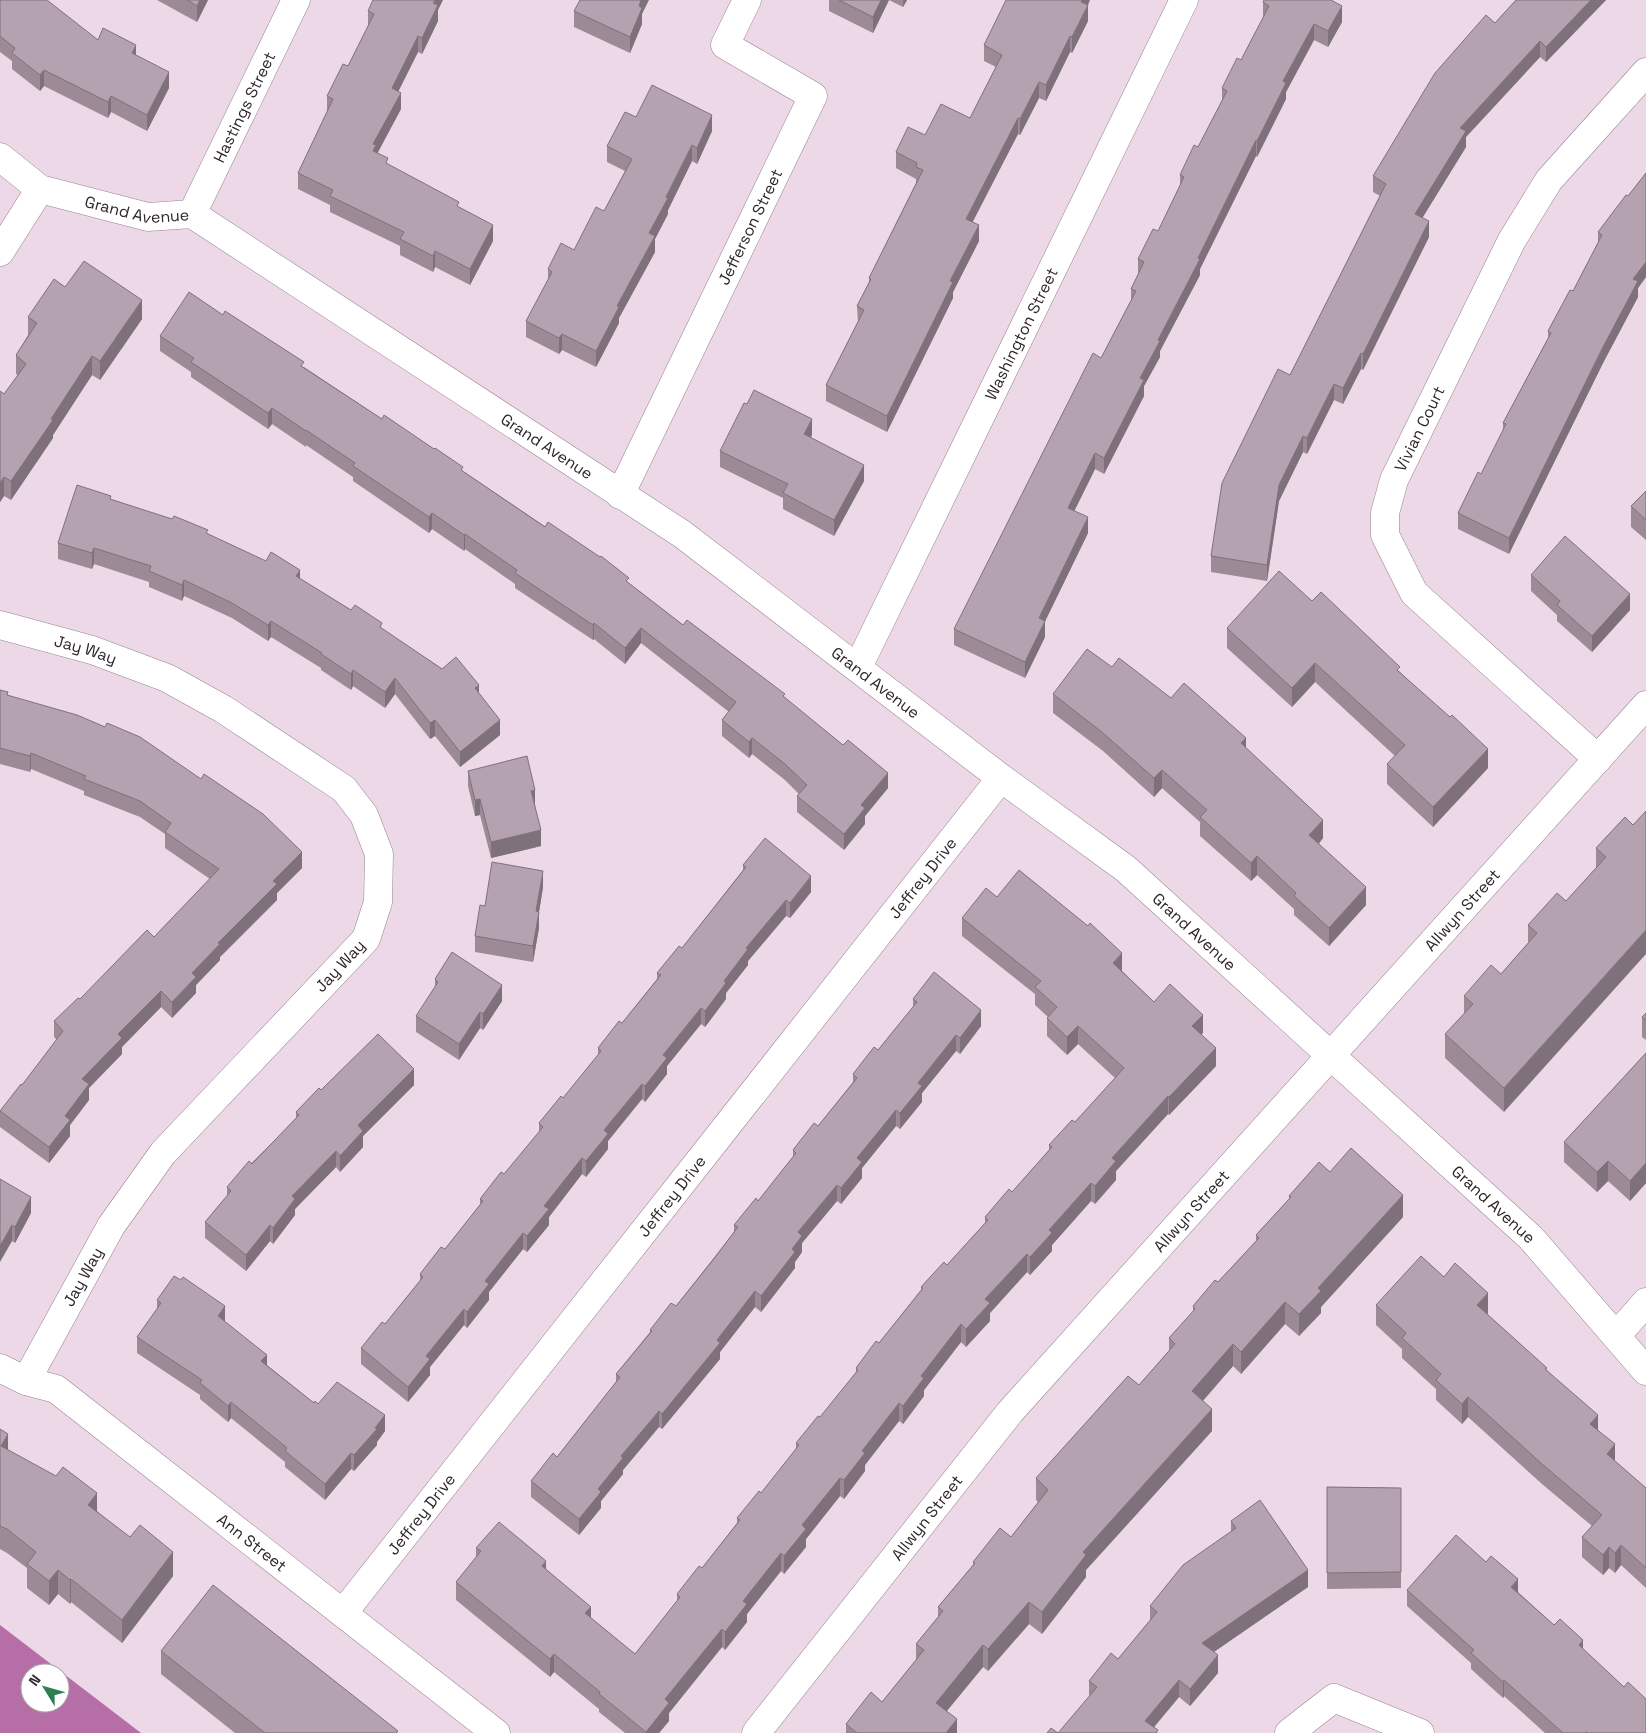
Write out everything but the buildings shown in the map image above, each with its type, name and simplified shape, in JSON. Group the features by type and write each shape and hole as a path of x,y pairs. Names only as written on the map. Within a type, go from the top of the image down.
{"street":[{"name":"Hastings Street","path":"192,214 296,0"},
{"name":"Jefferson Street","path":"620,495 813,96 725,45 746,0"},
{"name":"Washington Street","path":"858,667 1184,0"},
{"name":"Vivian Court","path":"1598,759 1414,593 1385,535 1385,513 1394,480 1512,240 1549,180 1646,72"},
{"name":"Grand Avenue","path":"0,158 40,189 148,217 192,214 682,534 1001,778 1126,869 1531,1238 1646,1371"},
{"path":"0,252 40,189"},
{"name":"Jay Way","path":"0,624 92,650 167,678 224,709 344,789 364,814 379,854 378,902 366,939 163,1153 111,1226 26,1381"},
{"name":"Allwyn Street","path":"756,1733 1010,1412 1646,705"},
{"name":"Jeffrey Drive","path":"343,1613 1001,778"},
{"path":"1616,1336 1646,1302"},
{"name":"Ann Street","path":"0,1368 26,1381 56,1389 496,1733"},
{"path":"1290,1733 1334,1698 1420,1733"}],"shaded area":[{"path":"0,1625 50,1663 20,1663 20,1713 70,1713 70,1679 141,1733 0,1733"}]}
